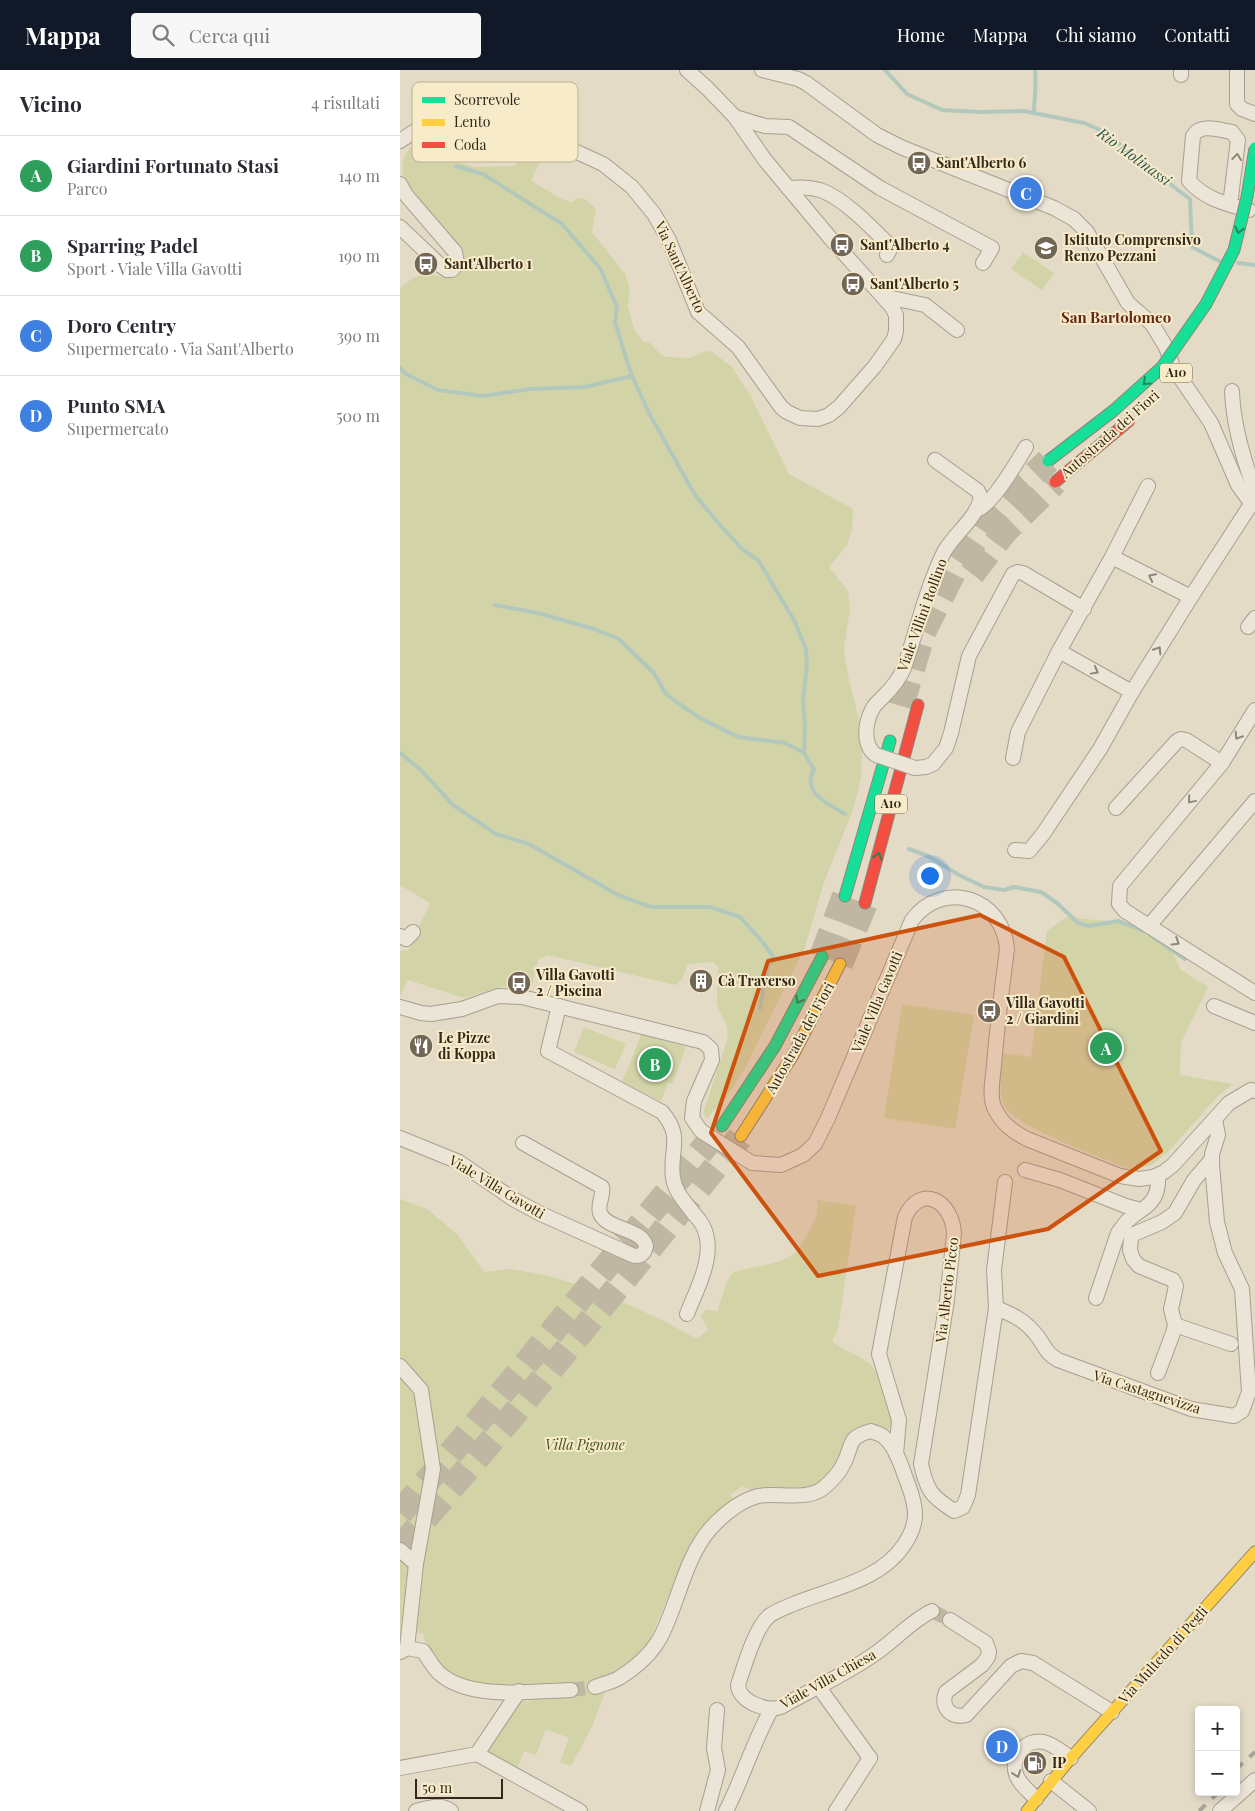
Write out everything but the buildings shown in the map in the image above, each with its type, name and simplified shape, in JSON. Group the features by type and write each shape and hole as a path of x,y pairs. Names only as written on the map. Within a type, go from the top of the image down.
{"main road":[{"name":"Autostrada dei Fiori","path":"1048,461 1113,411 1162,367 1196,319 1210,297 1234,250 1247,197 1255,148"},
{"name":"Autostrada dei Fiori","path":"1171,380 1182,366"},
{"name":"Autostrada dei Fiori","path":"1055,482 1141,410"},
{"name":"A10","path":"865,903 918,706"},
{"path":"845,896 892,735"},
{"name":"Autostrada dei Fiori","path":"722,1126 775,1046 822,957"},
{"name":"Autostrada dei Fiori","path":"741,1136 793,1055 840,964"},
{"name":"Via Multedo di Pegli","path":"1029,1808 1071,1758 1255,1552"}],"street":[{"name":"Via Sant'Alberto","path":"578,152 616,173 643,200 665,231 698,312 738,347 781,407 800,418 818,419 839,408 875,366 894,339 896,315 892,307 765,160 735,117 687,70"},
{"path":"762,70 798,79 806,83 877,135 902,148 1054,208 1074,219 1087,232 1096,246 1128,303 1152,324 1166,346 1173,367 1211,423 1238,485 1254,499"},
{"path":"1236,70 1238,104 1242,109 1255,114"},
{"path":"735,117 765,126 789,127 880,188 992,248 984,263"},
{"path":"1230,205 1238,140 1232,132 1202,128 1193,136 1188,180 1205,196 1230,205 1255,211"},
{"path":"400,141 412,133"},
{"path":"400,184 406,195 455,252 457,264 452,270 446,270 400,228"},
{"path":"788,188 798,187 820,190 840,201 861,217 891,247 887,256"},
{"path":"881,295 925,306 957,330"},
{"path":"1015,850 1029,851 1100,749 1132,692 1254,499 1232,406 1232,391"},
{"name":"Viale Villini Rollino","path":"1026,447 994,495 983,507 975,510 946,548 925,600 904,668 899,678 873,708 868,721 866,740 870,749 876,755 915,768 933,764 946,748 952,733 969,656 1013,574 1023,573 1084,609"},
{"path":"935,460 978,492 980,498 975,510"},
{"path":"1013,758 1018,732 1059,650 1084,609 1148,486"},
{"path":"1112,557 1191,597"},
{"path":"1059,650 1132,692"},
{"path":"1255,710 1222,763 1120,886 1119,904 1125,911 1255,993"},
{"path":"1116,808 1177,741 1181,739 1186,740 1222,763"},
{"path":"1150,926 1255,801"},
{"name":"Viale Villa Gavotti","path":"400,1007 431,1014 462,1009 498,996 522,996 703,1042 711,1049 712,1060 694,1101 692,1118 701,1131 752,1163 782,1165 803,1155 816,1143 912,920 923,908 938,900 954,897 970,900 985,907 992,913 1001,926 1006,940 992,1094 994,1106 1001,1119 1012,1131 1027,1139 1120,1176 1139,1178 1158,1176"},
{"path":"559,1006 548,1051 662,1112 671,1123 675,1138 673,1164 676,1190 703,1226 708,1239 708,1257 687,1314"},
{"path":"1214,1006 1255,1023"},
{"path":"1096,1298 1118,1233 1127,1221 1149,1205 1156,1197 1158,1176 1173,1165 1229,1102 1251,1090 1255,1091"},
{"name":"Via Castagnevizza","path":"996,1308 1014,1314 1028,1325 1048,1354 1058,1360 1191,1409 1234,1416 1242,1411 1249,1392 1242,1289 1225,1253 1220,1236 1212,1159 1218,1135 1215,1119"},
{"name":"Viale Villa Gavotti","path":"400,1138 459,1162 513,1200 539,1213 632,1255 638,1256 644,1253 646,1246 642,1238 604,1220 601,1216 599,1208 604,1192 602,1187 523,1143"},
{"name":"Via Castagnevizza","path":"1158,1373 1175,1325 1170,1309 1176,1286 1173,1280 1139,1266 1133,1259 1130,1250 1131,1238 1134,1234 1162,1222 1175,1213 1194,1180 1212,1159"},
{"path":"1025,1170 1060,1180 1141,1210"},
{"path":"996,1308 994,1270 1005,1182"},
{"name":"Via Alberto Picco","path":"896,1454 899,1420 879,1354 904,1217 913,1204 927,1199 935,1200 947,1209 954,1224 947,1300 921,1464 926,1485 936,1499 954,1511 963,1507 968,1495 996,1308"},
{"path":"1175,1325 1231,1344"},
{"path":"400,1366 421,1390 433,1469 416,1564 404,1650 423,1651 439,1673 459,1686 484,1692 571,1690"},
{"name":"Viale Villa Chiesa","path":"594,1687 618,1678 645,1659 660,1639 692,1556 710,1529 736,1506 760,1496 793,1496 819,1491 835,1478 844,1463 850,1444 858,1434 870,1431 884,1437 896,1454 916,1508 916,1518 912,1530 900,1552 890,1562 862,1579 786,1607 765,1620 752,1646 738,1684 738,1690 747,1700 771,1710 781,1707 855,1667 876,1653 922,1616 932,1611"},
{"path":"400,1550 416,1564"},
{"path":"950,1620 986,1643 989,1652 982,1666 946,1692 945,1707 951,1714 961,1716 966,1714 1011,1666 1021,1661 1033,1663 1112,1712"},
{"path":"477,1754 519,1691"},
{"path":"823,1693 870,1758 836,1811"},
{"path":"708,1811 718,1770 714,1748 717,1710"},
{"name":"Viale Villa Chiesa","path":"726,1811 734,1796 762,1726 771,1710"},
{"name":"Via Multedo di Pegli","path":"1029,1808 1014,1766 1020,1750 1034,1742 1043,1742 1051,1744 1071,1758"},
{"path":"400,1768 477,1754 580,1811"},
{"path":"1220,1811 1255,1780"},
{"path":"1051,1781 1089,1811"},
{"path":"416,1811 439,1806 451,1811"}],"highlighted area":[{"path":"980,915 1064,957 1161,1151 1048,1229 818,1276 711,1133 768,961"}],"green space":[{"path":"412,147 412,162 459,162 474,167 514,166 518,162 539,162 531,181 564,200 572,202 578,198 585,199 596,209 592,232 625,274 630,289 628,306 634,329 643,341 650,343 660,354 667,357 691,358 705,351 712,352 732,367 750,395 789,474 853,509 852,530 847,545 829,567 848,591 850,609 844,648 848,675 863,737 861,778 854,807 823,885 805,947 745,1068 731,1090 707,1119 703,1113 728,1033 727,1025 717,1003 718,967 712,962 688,964 682,979 676,985 547,955 538,960 532,985 501,987 464,998 408,980 400,997 400,951 408,950 430,903 400,885 400,288 417,276 427,274 448,278 454,274 441,226 404,179 403,165 405,154"},
{"path":"1023,252 1054,273 1042,290 1011,269"},
{"path":"1066,917 1135,924 1167,942 1181,970 1208,987 1181,1043 1180,1075 1233,1084 1218,1096 1168,1152 1150,1166 1133,1169 1077,1148 1025,1123 1012,1115 1005,1107 1001,1094 1002,1053 1031,1057 1047,931"},
{"path":"902,1004 974,1015 955,1129 884,1118"},
{"path":"584,1027 626,1044 615,1069 574,1052"},
{"path":"642,1033 686,1047 673,1084 668,1083 661,1101 622,1082"},
{"name":"Villa Pignone","path":"400,1199 427,1209 457,1234 484,1272 511,1269 549,1276 598,1291 660,1319 697,1339 708,1330 701,1316 706,1309 717,1312 726,1284 732,1273 780,1261 797,1251 816,1217 817,1200 856,1206 838,1329 832,1341 872,1366 887,1400 892,1417 890,1427 886,1432 869,1423 851,1431 844,1440 839,1461 819,1482 806,1488 756,1490 743,1486 730,1495 740,1508 713,1519 688,1551 644,1653 606,1690 592,1727 571,1766 560,1762 569,1738 546,1729 536,1755 524,1751 517,1770 487,1752 501,1725 521,1700 528,1702 536,1695 569,1684 513,1684 488,1688 467,1684 438,1665 427,1649 423,1633 408,1634 400,1638"}],"waterway":[{"name":"Rio Molinassi","path":"885,70 907,94 942,110 980,112 1024,111 1084,123 1107,133 1134,157 1190,199 1192,247 1219,261"},
{"path":"1034,113 1035,70"},
{"path":"456,166 483,174 562,224 600,268 617,307 615,322 632,376 650,415 695,495 743,550 758,560 795,622 806,649 807,664 803,701 805,725 804,753 814,769 811,784 818,796 845,814"},
{"name":"Rio Molinassi","path":"1238,263 1255,265"},
{"path":"400,368 406,374 438,390 483,396 530,389 584,387 632,376"},
{"path":"495,605 538,613 594,629 619,639 654,673 666,694 700,718 738,737 785,743 804,753"},
{"path":"400,753 421,770 453,805 496,834 529,844 618,895 651,907 710,907 740,917 775,959 768,965 760,1008"},
{"path":"909,849 928,856 959,875 984,887 1004,890 1014,887 1041,892 1057,903 1078,923 1089,926 1118,921 1145,931"},
{"path":"1150,935 1185,959"}],"tunnel":[{"path":"901,706 923,632 954,571 984,528 1017,491 1048,461"},
{"path":"972,574 1005,531 1055,482"},
{"path":"822,957 845,896"},
{"path":"840,964 865,903"},
{"path":"400,1513 491,1406 722,1126"},
{"path":"400,1548 510,1419 741,1136"},
{"path":"932,1611 950,1620"},
{"path":"571,1690 595,1687"}],"railway":[{"path":"1240,1765 1255,1752"},
{"path":"1199,1811 1215,1796"}],"traffic: fast":[{"path":"1048,461 1113,411 1162,367 1206,304 1234,250 1247,197 1255,148"},
{"path":"845,896 890,741"},
{"path":"722,1126 775,1046 822,957"}],"traffic: slow":[{"path":"741,1136 793,1055 840,964"},
{"path":"1027,1811 1071,1758 1255,1552"}],"traffic: jam":[{"path":"1055,482 1130,420"},
{"path":"865,903 918,705"}],"place":[{"name":"Sant'Alberto 6","path":"919,163"},
{"name":"Doro Centry","path":"1026,193"},
{"name":"Sant'Alberto 4","path":"842,245"},
{"name":"Istituto Comprensivo Renzo Pezzani","path":"1046,248"},
{"name":"Sant'Alberto 1","path":"426,264"},
{"name":"Sant'Alberto 5","path":"853,284"},
{"name":"Cà Traverso","path":"701,981"},
{"name":"Villa Gavotti 2 / Piscina","path":"519,983"},
{"name":"Villa Gavotti 2 / Giardini","path":"989,1011"},
{"name":"Le Pizze di Koppa","path":"421,1046"},
{"name":"Giardini Fortunato Stasi","path":"1106,1048"},
{"name":"Sparring Padel","path":"655,1064"},
{"name":"Punto SMA","path":"1002,1746"},
{"name":"IP","path":"1035,1763"}],"district":[{"name":"San Bartolomeo","path":"1116,318"}]}
